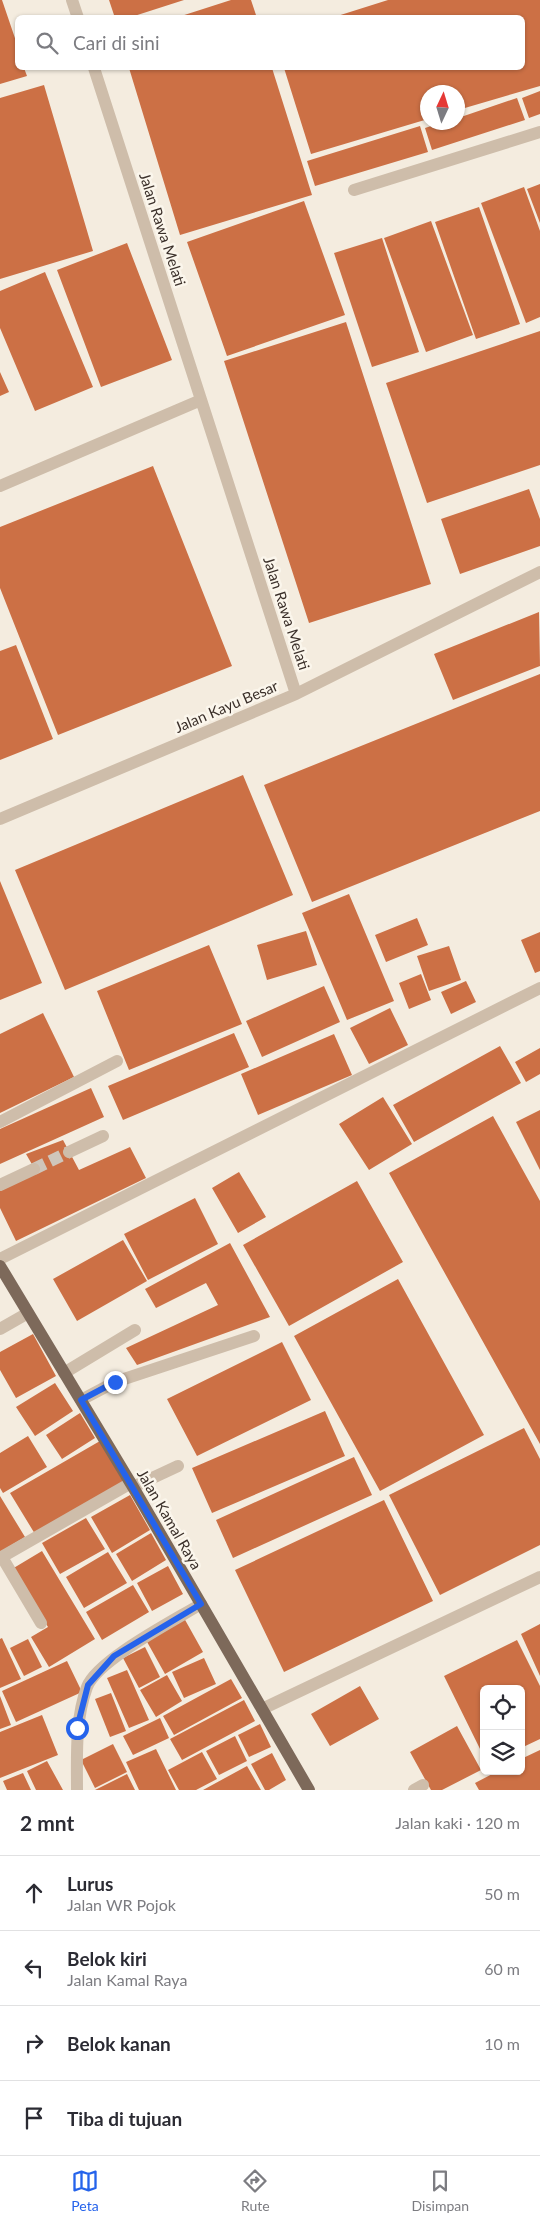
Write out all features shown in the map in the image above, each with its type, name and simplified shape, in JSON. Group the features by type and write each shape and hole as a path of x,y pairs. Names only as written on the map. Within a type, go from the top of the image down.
{"main road":[{"name":"Jalan Kamal Raya","path":"0,1266 132,1485 308,1790"}],"street":[{"path":"72,0 77,15"},
{"name":"Jalan Rawa Melati","path":"95,70 296,694"},
{"path":"354,190 540,132"},
{"path":"0,486 201,400"},
{"name":"Jalan Kayu Besar","path":"0,819 296,694 540,572"},
{"path":"0,1259 540,988"},
{"path":"0,1122 117,1061"},
{"path":"69,1152 103,1136"},
{"path":"0,1186 34,1169"},
{"path":"0,1329 28,1313"},
{"path":"64,1373 135,1330"},
{"path":"81,1400 115,1382 254,1336"},
{"path":"41,1624 1,1558 132,1485 178,1466"},
{"path":"262,1709 540,1577"},
{"path":"77,1790 77,1728 88,1685 114,1656 201,1604"}],"building":[{"path":"0,0 2,0 15,38 15,70 25,70 27,76 0,84"},
{"path":"109,0 184,0 137,15 114,15"},
{"path":"231,0 251,0 256,15 184,15"},
{"path":"388,0 540,0 540,86 465,108 465,85 420,85 420,121 311,154 285,70 525,70 525,15 340,15"},
{"path":"130,70 273,70 312,195 180,235"},
{"path":"44,85 93,251 0,279 0,98"},
{"path":"540,91 540,114 529,118 522,98"},
{"path":"517,98 525,120 432,150 426,130 465,130 465,116"},
{"path":"420,126 428,152 315,186 307,161"},
{"path":"540,184 540,223 527,189"},
{"path":"524,187 540,231 540,317 526,323 481,203"},
{"path":"304,201 345,315 227,356 187,242"},
{"path":"479,207 520,324 476,339 435,222"},
{"path":"431,221 473,335 426,352 384,238"},
{"path":"382,238 419,352 372,367 334,253"},
{"path":"127,243 172,360 101,387 57,270"},
{"path":"45,272 93,387 35,411 0,328 0,291"},
{"path":"346,322 431,584 309,623 224,361"},
{"path":"540,331 540,465 427,503 386,383"},
{"path":"0,372 9,392 0,396"},
{"path":"153,466 232,666 58,735 0,588 0,527"},
{"path":"529,489 540,519 540,546 460,574 441,519"},
{"path":"539,612 540,666 453,700 434,654"},
{"path":"16,645 53,739 0,760 0,651"},
{"path":"540,674 540,811 312,902 264,785"},
{"path":"243,775 293,895 65,990 15,870"},
{"path":"0,881 42,983 0,1000"},
{"path":"349,894 394,1001 347,1020 302,913"},
{"path":"417,918 428,945 386,962 375,935"},
{"path":"306,931 317,965 267,980 257,945"},
{"path":"540,932 540,971 535,973 521,940"},
{"path":"209,945 242,1024 129,1070 97,991"},
{"path":"449,946 461,980 429,991 417,956"},
{"path":"421,974 431,1000 409,1009 399,983"},
{"path":"466,981 476,1002 451,1014 441,992"},
{"path":"324,986 340,1022 262,1057 246,1021"},
{"path":"390,1008 408,1045 369,1064 350,1028"},
{"path":"43,1013 74,1077 0,1113 0,1034"},
{"path":"234,1033 249,1067 123,1120 108,1086"},
{"path":"334,1034 352,1075 258,1115 241,1074"},
{"path":"500,1046 521,1083 414,1142 393,1105"},
{"path":"540,1048 540,1074 526,1082 515,1062"},
{"path":"91,1088 104,1117 0,1164 0,1129"},
{"path":"383,1097 412,1144 369,1170 339,1124"},
{"path":"540,1110 540,1170 516,1122"},
{"path":"493,1116 540,1201 540,1444 389,1173"},
{"path":"63,1140 79,1170 130,1147 146,1178 16,1241 0,1208 0,1191 37,1173 26,1154"},
{"path":"239,1172 266,1217 238,1233 212,1188"},
{"path":"357,1181 403,1262 289,1326 243,1245"},
{"path":"195,1198 218,1244 148,1280 124,1234"},
{"path":"123,1240 147,1281 77,1321 53,1279"},
{"path":"230,1243 270,1317 137,1365 126,1348 218,1305 206,1283 156,1308 145,1289"},
{"path":"398,1279 484,1435 380,1491 294,1336"},
{"path":"33,1334 56,1376 16,1398 0,1370 0,1352"},
{"path":"282,1342 311,1400 197,1456 167,1399"},
{"path":"55,1383 73,1411 35,1436 16,1407"},
{"path":"325,1411 345,1456 212,1513 192,1468"},
{"path":"80,1413 95,1438 62,1459 46,1435"},
{"path":"524,1428 540,1459 540,1545 440,1595 389,1495"},
{"path":"28,1436 47,1467 3,1493 0,1488 0,1453"},
{"path":"100,1441 124,1482 35,1534 10,1493"},
{"path":"354,1457 372,1495 233,1558 216,1520"},
{"path":"130,1495 150,1530 112,1553 91,1517"},
{"path":"0,1496 25,1537 0,1552"},
{"path":"384,1500 433,1601 284,1672 235,1570"},
{"path":"86,1518 105,1549 60,1574 42,1543"},
{"path":"151,1533 166,1560 132,1581 116,1554"},
{"path":"42,1551 95,1639 49,1667 31,1637 48,1627 12,1569"},
{"path":"108,1552 127,1583 84,1608 66,1577"},
{"path":"168,1566 183,1594 152,1611 137,1583"},
{"path":"133,1585 149,1612 102,1640 86,1612"},
{"path":"184,1618 203,1652 165,1674 146,1640"},
{"path":"540,1624 540,1676 521,1634"},
{"path":"2,1638 21,1679 0,1688 0,1639"},
{"path":"28,1639 42,1667 24,1676 10,1648"},
{"path":"517,1640 540,1686 540,1739 525,1746 525,1685 480,1685 480,1749 444,1676"},
{"path":"145,1647 160,1677 139,1688 123,1658"},
{"path":"204,1658 216,1684 184,1698 172,1672"},
{"path":"67,1661 82,1692 16,1722 2,1691"},
{"path":"127,1670 149,1720 129,1728 107,1678"},
{"path":"167,1675 182,1701 156,1717 140,1690"},
{"path":"231,1679 242,1698 174,1735 163,1716"},
{"path":"360,1686 379,1719 330,1746 311,1714"},
{"path":"111,1693 126,1731 110,1737 95,1699"},
{"path":"0,1696 11,1725 0,1729"},
{"path":"244,1700 255,1721 182,1760 170,1739"},
{"path":"42,1715 58,1755 0,1778 0,1732"},
{"path":"160,1718 169,1738 133,1755 123,1736"},
{"path":"260,1724 271,1747 249,1757 238,1735"},
{"path":"457,1726 480,1771 442,1790 431,1790 410,1752"},
{"path":"235,1736 247,1761 219,1775 206,1751"},
{"path":"113,1744 127,1772 95,1788 81,1760"},
{"path":"156,1749 176,1790 139,1790 126,1762"},
{"path":"540,1750 540,1790 479,1790 475,1783 490,1775 525,1775 525,1757"},
{"path":"202,1752 217,1779 196,1790 179,1790 168,1770"},
{"path":"272,1753 286,1780 269,1790 265,1790 251,1764"},
{"path":"47,1761 63,1790 36,1790 27,1771"},
{"path":"247,1766 261,1790 203,1790"},
{"path":"23,1773 31,1790 7,1790 3,1781"},
{"path":"127,1774 135,1790 95,1790"}],"tunnel":[{"path":"34,1169 69,1152"}],"route":[{"path":"77,1728 88,1685 114,1656 201,1604 81,1400 115,1382"}]}
